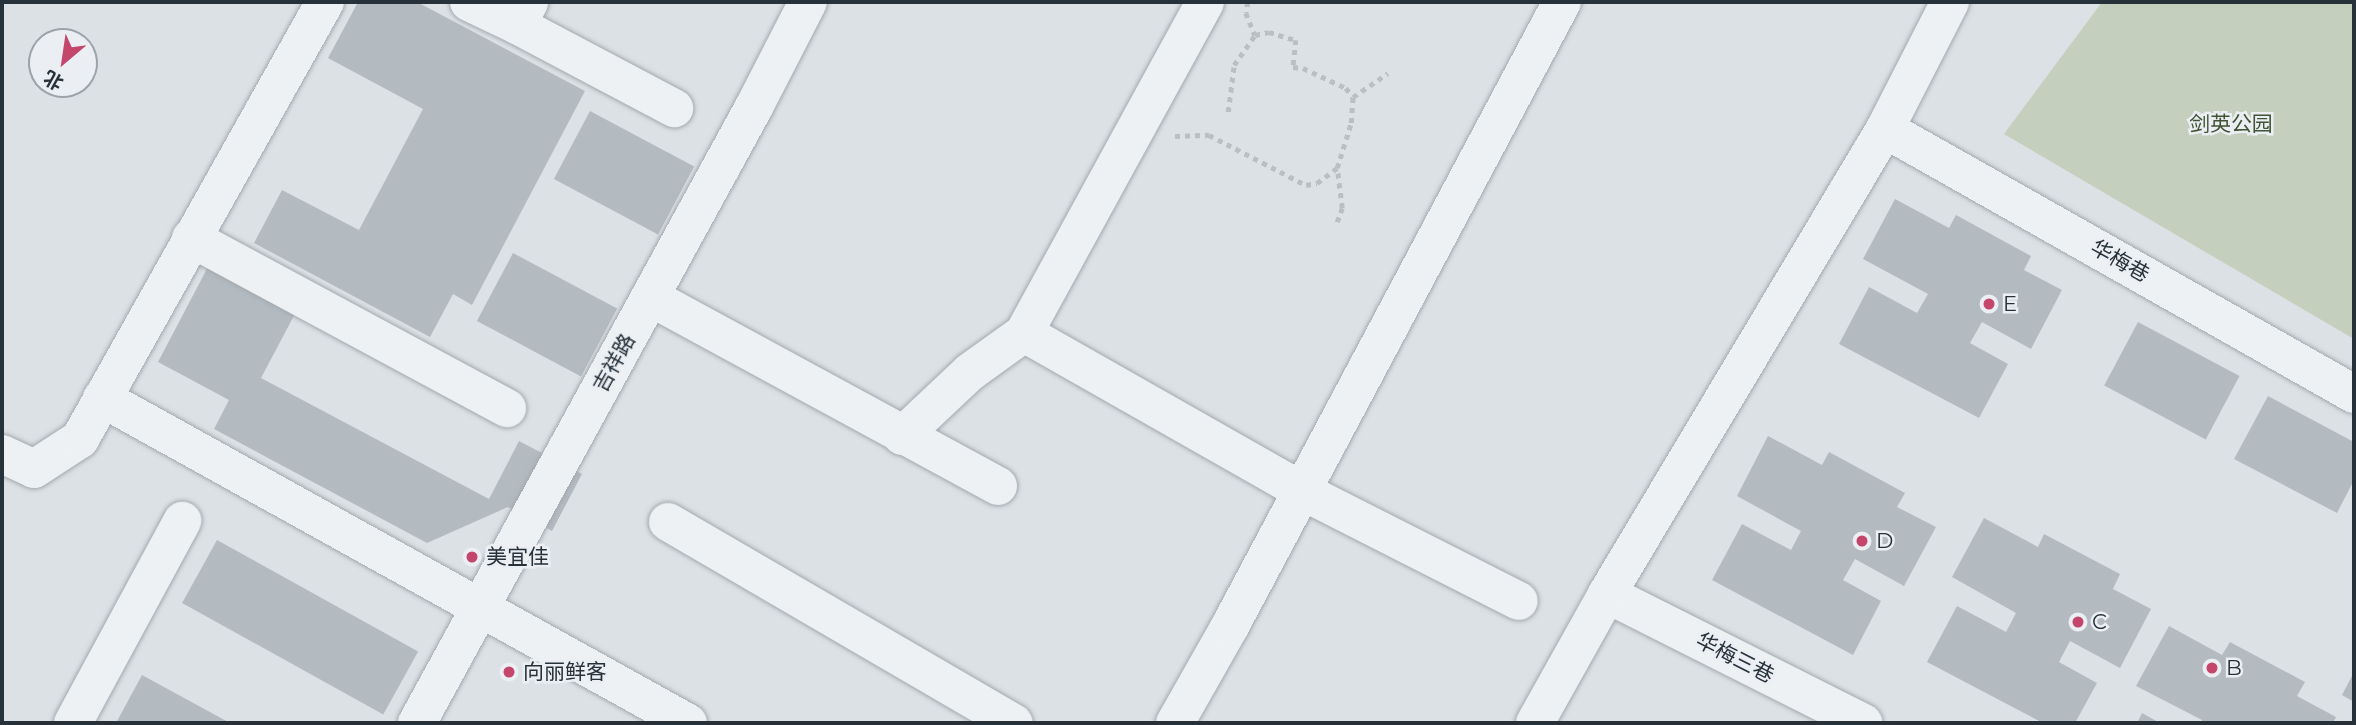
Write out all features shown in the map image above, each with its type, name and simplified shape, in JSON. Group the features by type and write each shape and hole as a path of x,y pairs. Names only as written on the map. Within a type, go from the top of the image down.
{"street":[{"path":"2,453 34,469 80,439 325,2"},
{"path":"469,2 523,13 674,108"},
{"name":"吉祥路","path":"417,723 808,2"},
{"path":"902,436 970,372 1024,333 1205,2"},
{"path":"1175,723 1302,491 1562,2"},
{"path":"1535,723 1607,594 1885,129 1951,2"},
{"name":"华梅巷","path":"1885,129 2354,394"},
{"path":"191,238 507,408"},
{"path":"650,297 998,486"},
{"path":"1024,333 1302,491 1519,601"},
{"path":"102,398 688,723"},
{"path":"73,723 183,521"},
{"path":"668,522 1014,723"},
{"name":"华梅三巷","path":"1607,594 1863,723"}],"path":[{"path":"1248,2 1246,13 1255,35"},
{"path":"1227,112 1234,65 1255,35 1269,32 1296,40 1293,67 1303,68 1346,88 1353,97 1351,123 1337,167 1342,208 1337,222"},
{"path":"1353,97 1388,73"},
{"path":"1172,136 1209,135 1306,185 1317,183 1337,167"}],"green space":[{"name":"剑英公园","path":"2102,2 2354,2 2354,339 2004,134"}],"building":[{"path":"358,2 417,2 585,91 472,305 453,294 430,337 254,243 282,190 359,230 423,109 328,58"},
{"path":"590,111 694,166 658,234 554,179"},
{"name":"E","path":"1895,199 1949,228 1956,215 2031,256 2024,270 2062,290 2031,349 1982,322 1970,343 2008,364 1979,418 1839,344 1869,287 1917,313 1928,294 1863,259"},
{"path":"513,253 617,308 581,376 477,321"},
{"path":"210,263 297,310 261,378 489,499 519,441 582,474 552,531 508,507 427,543 214,429 229,400 158,362"},
{"path":"2138,322 2240,376 2206,440 2104,386"},
{"path":"2268,396 2354,442 2354,480 2337,513 2234,459"},
{"name":"D","path":"1768,436 1822,465 1829,452 1905,493 1897,507 1936,527 1904,586 1855,559 1843,580 1881,601 1853,655 1712,580 1742,524 1791,550 1801,531 1737,496"},
{"name":"C","path":"1984,518 2038,547 2044,534 2120,574 2113,589 2151,609 2120,668 2070,641 2059,662 2097,683 2075,723 2043,723 1927,662 1957,606 2006,632 2016,613 1952,577"},
{"path":"217,540 418,652 383,714 182,603"},
{"name":"B","path":"2169,626 2222,655 2230,642 2305,682 2297,696 2336,717 2333,723 2200,723 2202,720 2136,686"},
{"path":"2354,672 2354,702 2342,695"},
{"path":"142,675 230,723 116,723"},
{"path":"2142,713 2160,723 2137,723"}],"place":[{"name":"E","path":"1989,304"},
{"name":"D","path":"1862,541"},
{"name":"美宜佳","path":"472,557"},
{"name":"C","path":"2078,622"},
{"name":"B","path":"2212,668"},
{"name":"向丽鲜客","path":"509,672"}]}
